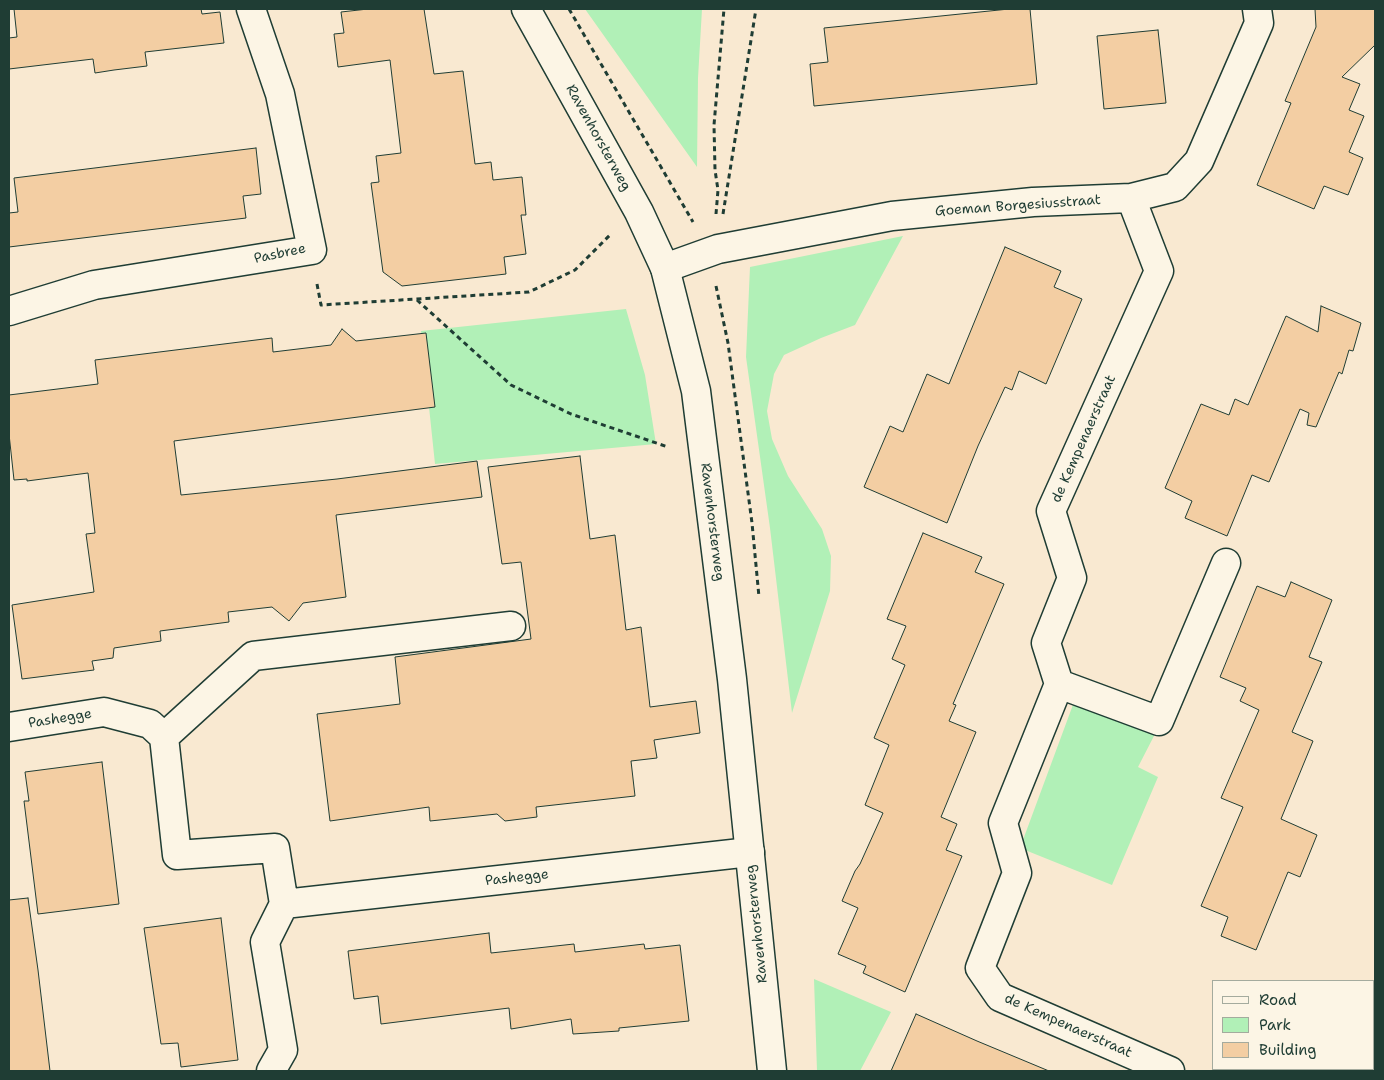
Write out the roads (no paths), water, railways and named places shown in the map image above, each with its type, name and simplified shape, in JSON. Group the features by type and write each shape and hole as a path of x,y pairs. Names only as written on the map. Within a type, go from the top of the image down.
{"street":[{"name":"Pasbree","path":"9,311 94,285 312,250 280,94 251,9"},
{"name":"Ravenhorsterweg","path":"526,9 639,212 665,268 696,391 732,679 772,1071"},
{"name":"Goeman Borgesiusstraat","path":"665,268 713,251 892,216 1033,202 1131,198 1175,187 1199,161 1258,23 1257,9"},
{"name":"de Kempenaerstraat","path":"1131,198 1159,270 1051,512 1072,578 1046,643 1059,684 1003,823 1017,873 980,968 1000,997 1170,1071"},
{"path":"1059,684 1159,721 1226,563"},
{"path":"271,1071 282,1050 265,942 284,904 275,848 177,855 164,737 253,656 511,626"},
{"name":"Pashegge","path":"9,727 104,712 150,724 164,737"},
{"name":"Pashegge","path":"284,904 750,852"}]}
